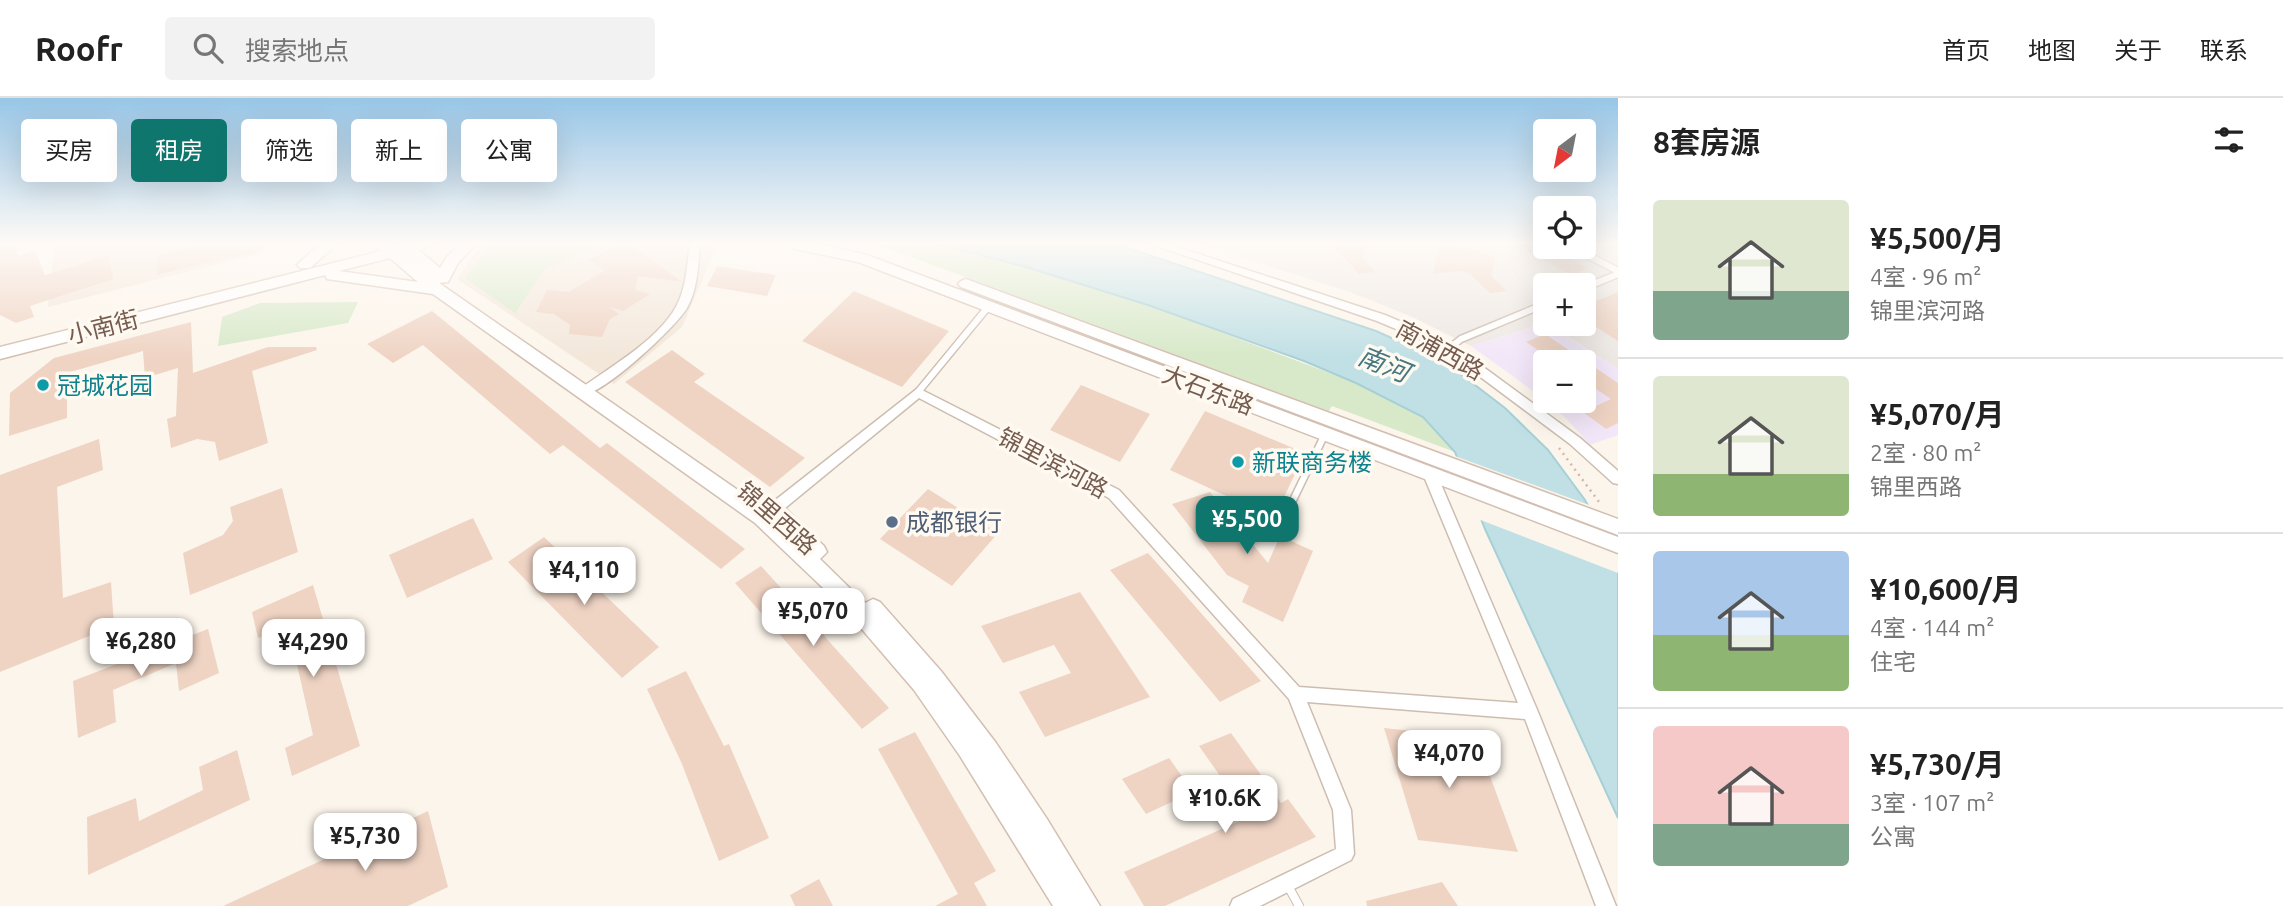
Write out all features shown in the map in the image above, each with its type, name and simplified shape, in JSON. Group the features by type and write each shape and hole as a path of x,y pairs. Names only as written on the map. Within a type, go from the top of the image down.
{"main road":[{"name":"小南街","path":"0,342 258,282"},
{"name":"小南街","path":"0,353 265,282"},
{"path":"414,282 440,284"},
{"name":"锦里西路","path":"437,282 589,388 774,509 902,640 954,705 1002,771 1087,906"},
{"name":"大石东路","path":"923,282 1325,434 1618,527"},
{"name":"大石东路","path":"952,282 1437,468 1456,484 1618,545"},
{"name":"锦里西路","path":"589,388 762,517 849,600 922,683 968,748 1068,906"}],"street":[{"path":"589,388 657,336 681,309 690,282"},
{"name":"南浦西路","path":"1271,282 1381,318 1463,358 1575,442 1618,479"},
{"path":"774,509 918,392"},
{"name":"锦里滨河路","path":"918,392 1114,494 1295,694"},
{"path":"1437,468 1606,906"},
{"path":"1240,906 1345,854 1342,810 1295,694 1530,712"}],"lane":[{"path":"918,392 988,307"},
{"path":"1447,350 1461,339 1533,309"},
{"path":"1282,523 1325,434"},
{"path":"1286,883 1299,906"}],"path":[{"path":"1558,446 1602,506"}],"shaded area":[{"path":"50,282 148,282 48,307"},
{"path":"461,282 702,282 682,327 614,384"},
{"path":"1318,282 1533,282 1533,327 1471,346 1410,316"},
{"path":"1596,282 1618,282 1618,369 1596,355 1596,350 1588,350 1567,336 1596,336"},
{"path":"1533,327 1533,336 1566,336 1588,350 1533,350 1533,391 1471,346"},
{"path":"1596,355 1618,369 1618,435 1590,445 1560,413 1596,413"}],"green space":[{"path":"470,282 536,282 515,313"},
{"path":"978,282 1073,282 1148,305 1356,383 1423,417 1455,452 1332,406 1329,411"},
{"path":"358,302 348,323 218,346 222,317 260,303"}],"water":[{"name":"南河","path":"1073,282 1229,282 1376,331 1416,349 1462,375 1505,408 1548,450 1585,500 1618,559 1618,818 1485,529 1455,452 1423,417 1356,383 1304,361 1148,305"}],"pier":[{"path":"1452,455 1592,506 1618,552 1618,573 1478,519"}],"building":[{"path":"0,282 105,282 30,306 34,317 16,323 0,315"},
{"path":"586,282 637,282 635,290 650,294 623,311 609,307 619,314 610,319 602,337 569,334 570,325 554,314 536,312 547,290 569,292"},
{"path":"709,282 773,282 767,296 707,286"},
{"path":"1478,282 1497,282 1507,291 1490,293"},
{"path":"854,291 949,331 902,387 802,341"},
{"path":"1618,292 1618,341 1596,327 1596,301"},
{"path":"432,311 600,448 607,443 745,549 721,569 563,445 550,454 423,345 393,363 367,344"},
{"path":"191,322 193,373 268,347 316,347 317,350 252,371 268,443 219,461 215,442 197,439 171,448 167,419 176,416 178,368 145,378 143,351 67,373 67,418 9,436 10,393 54,358"},
{"path":"1548,336 1569,350 1538,350 1526,342"},
{"path":"672,350 705,374 694,382 805,458 770,487 625,382"},
{"path":"1596,368 1618,383 1618,423 1606,429 1584,413 1596,413 1596,406 1611,399 1596,389"},
{"path":"1081,385 1150,414 1120,462 1050,430"},
{"name":"新联商务楼","path":"1205,411 1305,453 1274,518 1170,470"},
{"path":"99,439 103,470 57,487 63,598 111,582 114,626 0,672 0,475"},
{"path":"282,488 298,552 190,595 183,553 223,535 233,521 230,507"},
{"path":"928,489 998,533 952,586 880,539"},
{"path":"1210,492 1268,563 1280,536 1313,551 1283,622 1242,602 1249,586 1227,575 1172,504"},
{"path":"473,518 493,559 407,598 389,555"},
{"path":"544,537 659,647 622,678 508,562"},
{"path":"1148,553 1261,681 1220,702 1110,570"},
{"path":"761,566 889,708 862,729 735,583"},
{"path":"313,585 360,746 292,776 285,748 313,735 288,625 258,638 252,612"},
{"path":"1080,592 1150,697 1045,737 1019,692 1071,673 1054,645 1003,663 981,626"},
{"path":"208,629 219,673 179,691 176,663 113,690 116,722 78,738 73,681"},
{"path":"686,671 724,746 729,744 769,838 719,861 682,764 647,689"},
{"path":"1384,728 1476,738 1518,852 1418,840"},
{"path":"915,732 996,871 974,883 987,906 935,906 958,894 878,749"},
{"path":"1231,733 1281,803 1288,799 1316,837 1165,906 1144,906 1124,872 1249,817 1199,746"},
{"path":"237,750 250,800 88,875 87,817 136,798 139,821 203,790 199,767"},
{"path":"1169,758 1193,792 1146,814 1122,779"},
{"path":"428,811 448,887 408,906 223,906"},
{"path":"819,879 833,906 795,906 790,895"},
{"path":"1442,882 1458,906 1367,906 1366,901"}],"place":[{"name":"冠城花园","path":"43,385"},
{"name":"新联商务楼","path":"1238,462"},
{"name":"成都银行","path":"892,522"}]}
